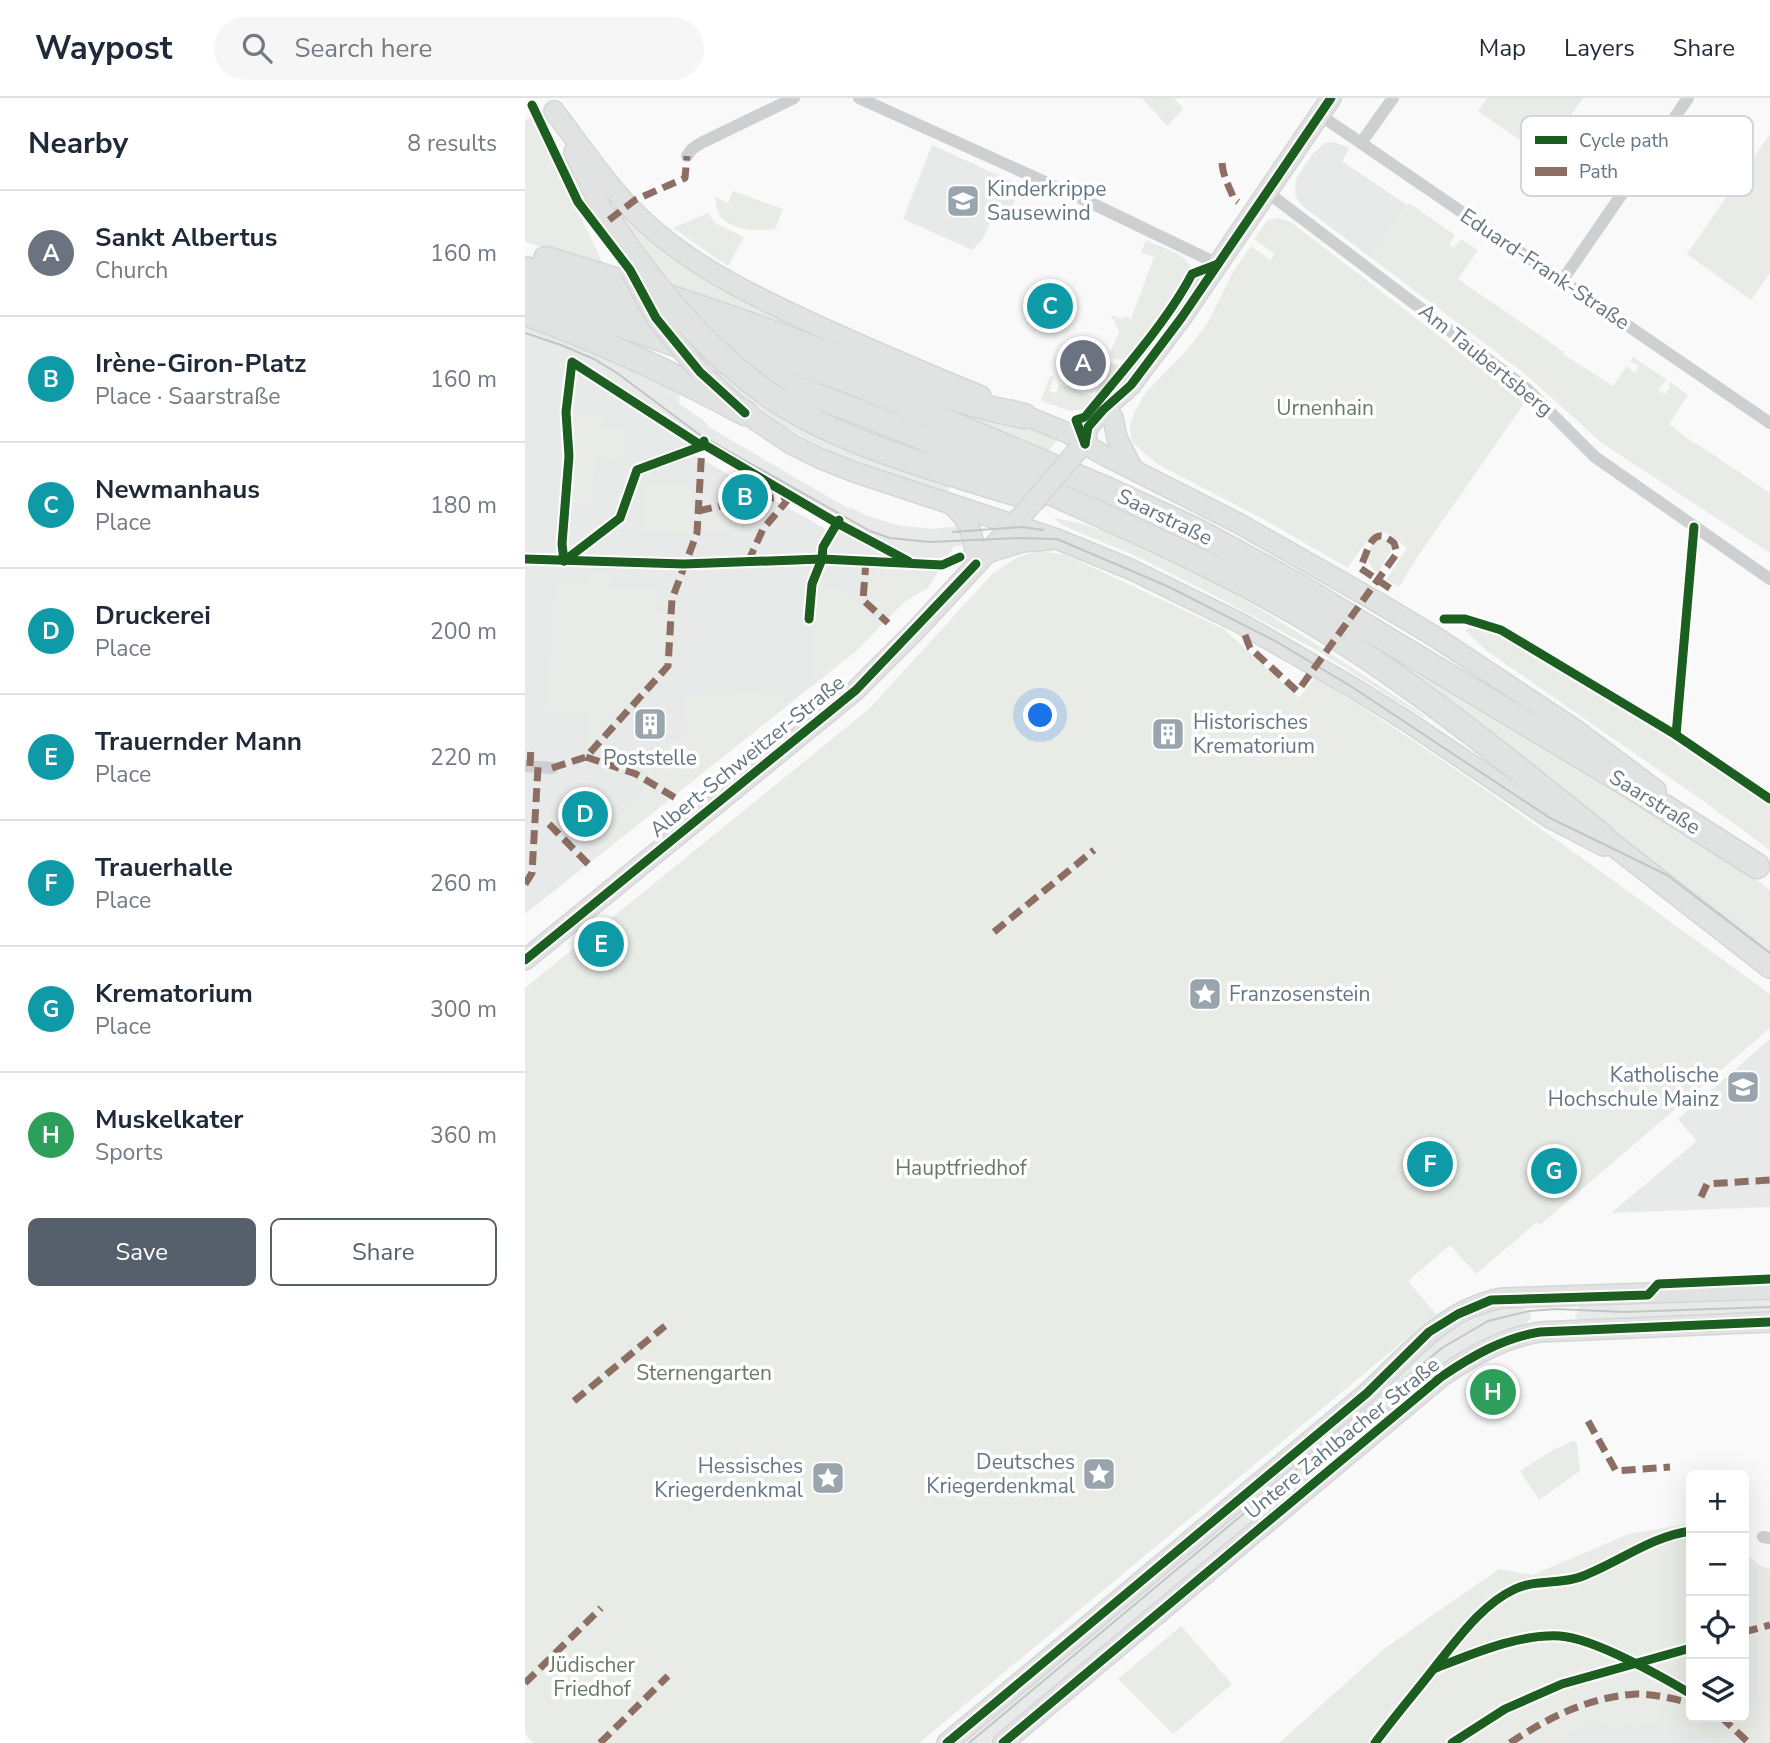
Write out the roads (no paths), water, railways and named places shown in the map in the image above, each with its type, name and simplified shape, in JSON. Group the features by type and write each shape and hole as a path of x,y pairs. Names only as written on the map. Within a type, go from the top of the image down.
{"highway":[{"path":"614,231 657,287 708,344 760,390 802,416 828,429 923,464 1015,493 1087,508"},
{"path":"525,256 617,280 713,311 913,385 1024,416"},
{"name":"Saarstraße","path":"525,269 850,381 1108,490 1199,533 1321,599 1636,789 1763,871"},
{"name":"Saarstraße","path":"525,292 699,351 982,461 1159,541 1245,585 1347,644 1437,707 1602,836"},
{"path":"525,313 628,355 745,413"}],"main road":[{"name":"Saarstraße","path":"1602,836 1770,967"}],"street":[{"path":"687,156 701,143 794,98"},
{"path":"859,98 1219,264"},
{"path":"1081,447 1100,435 1113,418 1132,385 1219,264 1331,98"},
{"path":"1361,143 1393,98"},
{"path":"1676,116 1688,98"},
{"name":"Saarstraße","path":"550,105 656,318 700,372 745,413 819,458 951,504 1019,519 1057,539 1167,586 1277,642 1408,722 1550,818 1632,858"},
{"name":"Saarstraße","path":"550,105 604,178 655,232 723,280 776,307 1068,433 1081,447 1133,469 1275,543 1434,636 1576,730 1763,871"},
{"name":"Eduard-Frank-Straße","path":"1319,115 1770,423"},
{"name":"Am Taubertsberg","path":"1267,192 1528,389 1595,457 1770,579"},
{"path":"1562,281 1621,196"},
{"path":"1081,447 1089,427 1103,410 1132,385"},
{"path":"1113,418 1117,438 1133,469"},
{"name":"Albert-Schweitzer-Straße","path":"525,960 847,698 907,639 1019,519 1081,447"},
{"path":"951,504 968,522 981,559 1021,542 1057,539"},
{"path":"525,766 552,768"},
{"name":"Untere Zahlbacher Straße","path":"947,1743 1367,1393 1429,1332 1458,1314 1502,1298 1770,1289"},
{"name":"Untere Zahlbacher Straße","path":"1003,1743 1441,1377 1483,1351 1514,1338 1540,1332 1770,1322"}],"tram line":[{"path":"525,333 594,359 700,435 870,531 890,538 930,542 1057,539 1167,586 1277,642 1352,687 1550,818 1667,875 1770,953"},
{"path":"953,532 1022,527 1043,530"},
{"path":"969,1743 1442,1348 1488,1321 1529,1311 1557,1309 1624,1312 1770,1307"}],"place":[{"name":"Kinderkrippe Sausewind","path":"963,201"},
{"name":"Newmanhaus","path":"1050,306"},
{"name":"Sankt Albertus","path":"1083,363"},
{"name":"Irène-Giron-Platz","path":"745,497"},
{"name":"Poststelle","path":"650,724"},
{"name":"Historisches Krematorium","path":"1168,734"},
{"name":"Druckerei","path":"585,814"},
{"name":"Trauernder Mann","path":"601,944"},
{"name":"Franzosenstein","path":"1205,994"},
{"name":"Katholische Hochschule Mainz","path":"1743,1087"},
{"name":"Trauerhalle","path":"1430,1164"},
{"name":"Krematorium","path":"1554,1171"},
{"name":"Muskelkater","path":"1493,1392"},
{"name":"Deutsches Kriegerdenkmal","path":"1099,1474"},
{"name":"Hessisches Kriegerdenkmal","path":"828,1478"}],"park label":[{"name":"Urnenhain","path":"1325,408"},
{"name":"Hauptfriedhof","path":"961,1168"},
{"name":"Sternengarten","path":"704,1373"},
{"name":"Jüdischer Friedhof","path":"592,1677"}]}
